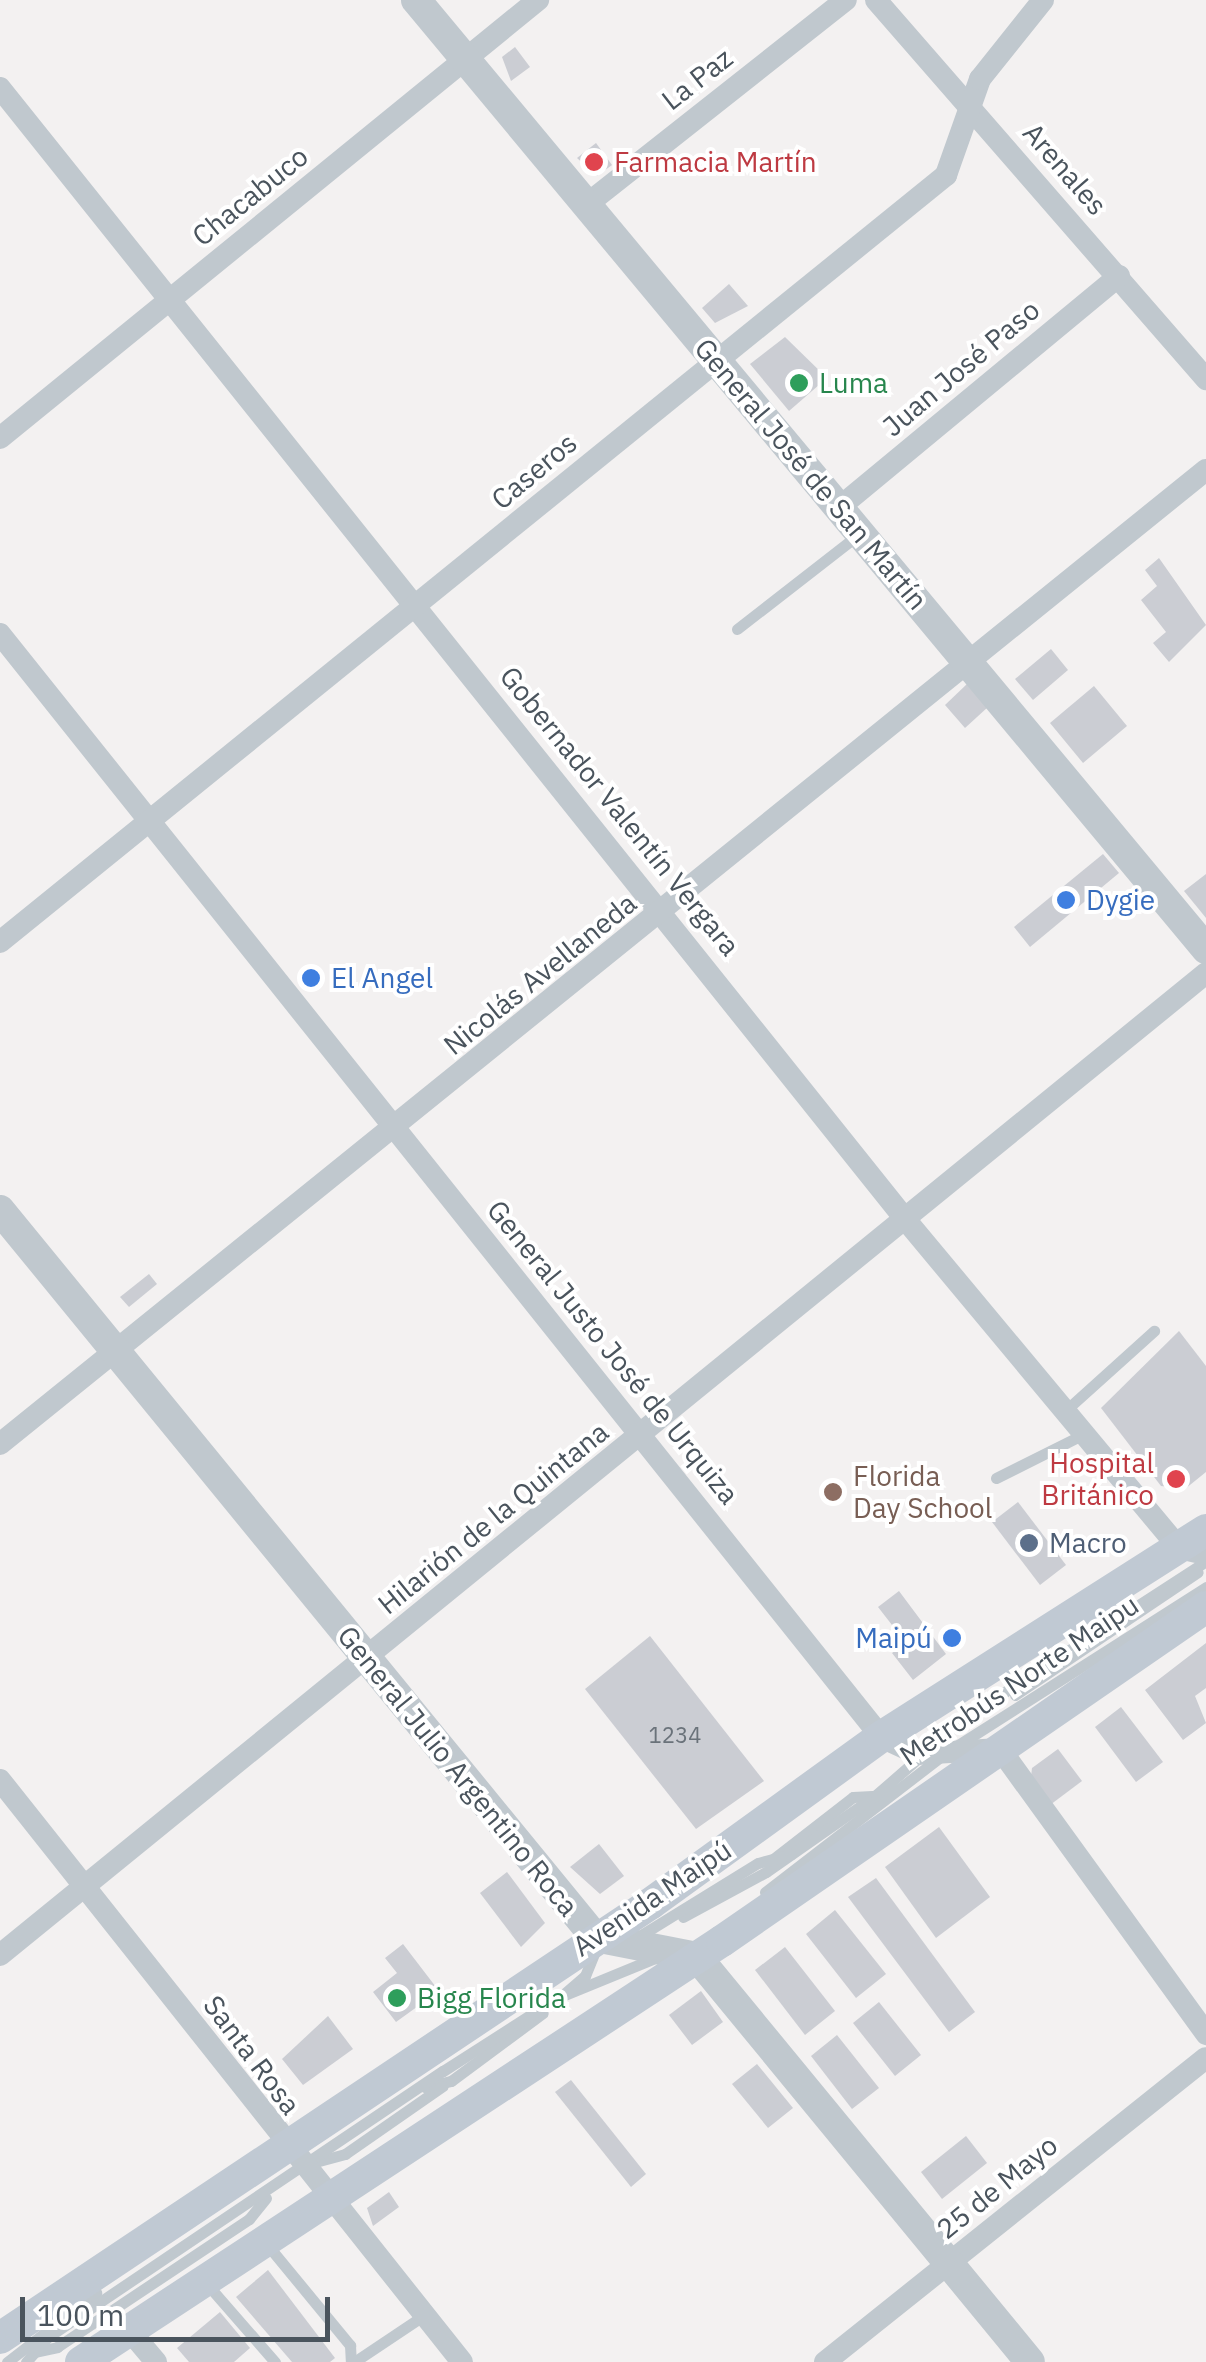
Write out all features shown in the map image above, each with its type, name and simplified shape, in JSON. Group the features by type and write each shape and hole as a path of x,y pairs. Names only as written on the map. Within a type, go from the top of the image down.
{"main road":[{"name":"Avenida Maipú","path":"0,2338 297,2159 605,1946 881,1737 1199,1557 1206,1530"},
{"path":"81,2362 697,1956 1206,1608"}],"street":[{"name":"General José de San Martín","path":"416,0 863,531 1206,949"},
{"name":"Chacabuco","path":"0,438 538,0"},
{"name":"La Paz","path":"586,205 846,0"},
{"name":"Arenales","path":"876,0 1206,379"},
{"name":"Caseros","path":"0,942 946,175 997,49 1044,0"},
{"name":"Gobernador Valentín Vergara","path":"0,88 416,608 666,912 905,1219 1084,1434 1199,1557"},
{"name":"Juan José Paso","path":"841,506 1119,276"},
{"name":"Nicolás Avellaneda","path":"0,1444 666,912 1206,470"},
{"name":"General Justo José de Urquiza","path":"0,634 881,1737 916,1754 942,1756 1000,1749"},
{"name":"Hilarión de la Quintana","path":"0,1954 644,1436 1206,973"},
{"name":"General Julio Argentino Roca","path":"0,1210 605,1946"},
{"path":"1000,1749 1206,2034"},
{"name":"Santa Rosa","path":"0,1780 87,1886 326,2198 461,2362"},
{"path":"605,1946 697,1956 1030,2362"},
{"name":"25 de Mayo","path":"825,2362 1206,2058"},
{"path":"129,2330 156,2362"}],"lane":[{"path":"737,628 863,531"},
{"path":"1065,1411 1154,1332"},
{"path":"996,1478 1084,1434"},
{"name":"Metrobús Norte Maipu","path":"7,2362 297,2159 522,2035 605,1946 712,1909 853,1797 876,1796 916,1754 1080,1650 1199,1557"},
{"name":"Metrobús Norte Maipu","path":"556,2000 713,1930 942,1756 1206,1587"},
{"path":"762,1867 788,1849"},
{"name":"Metrobús Norte Maipu","path":"130,2291 169,2273 249,2219 297,2159"},
{"name":"Metrobús Norte Maipu","path":"130,2291 160,2262 270,2192"},
{"path":"263,2240 350,2345 352,2362 424,2316"},
{"name":"Metrobús Norte Maipu","path":"152,2276 160,2262"},
{"name":"Metrobús Norte Maipu","path":"30,2357 152,2276 169,2273"},
{"path":"203,2280 275,2362"}],"building":[{"path":"515,47 530,67 511,81 502,57"},
{"name":"Farmacia Martín","path":"596,143 612,165 597,176 577,158"},
{"path":"729,284 748,306 715,323 702,308"},
{"path":"785,337 827,378 789,411 750,364"},
{"path":"1159,558 1206,625 1169,662 1153,643 1166,632 1141,600 1157,586 1145,570"},
{"path":"1051,649 1068,670 1033,700 1015,679"},
{"path":"967,684 988,707 965,728 945,705"},
{"path":"1094,686 1127,726 1083,763 1050,723"},
{"name":"Dygie","path":"1103,854 1119,873 1030,947 1014,927"},
{"path":"1206,874 1206,918 1184,891"},
{"path":"149,1274 157,1284 129,1307 120,1297"},
{"path":"1179,1331 1206,1366 1206,1472 1185,1489 1161,1486 1101,1408"},
{"name":"Macro","path":"1018,1502 1066,1565 1040,1585 992,1522"},
{"path":"899,1591 946,1654 913,1680 892,1653 906,1643 878,1607"},
{"path":"650,1636 764,1781 696,1829 585,1689"},
{"path":"1206,1643 1206,1688 1195,1696 1206,1723 1183,1740 1145,1690"},
{"path":"1121,1707 1163,1762 1136,1782 1095,1727"},
{"path":"1058,1749 1082,1781 1046,1808 1030,1786 1032,1768"},
{"path":"939,1827 990,1897 936,1938 885,1867"},
{"path":"599,1844 624,1876 600,1894 570,1867"},
{"path":"507,1872 545,1923 521,1947 480,1893"},
{"path":"876,1878 975,2012 949,2032 848,1897"},
{"path":"835,1910 886,1974 856,1998 806,1934"},
{"path":"403,1944 439,1991 396,2022 373,1992 397,1973 385,1958"},
{"path":"785,1947 835,2011 805,2035 755,1970"},
{"path":"701,1991 723,2022 692,2045 669,2015"},
{"path":"879,2002 921,2055 895,2076 853,2023"},
{"path":"328,2016 353,2049 303,2085 282,2059"},
{"path":"837,2035 879,2088 852,2109 811,2056"},
{"path":"757,2064 793,2108 768,2128 732,2084"},
{"path":"571,2080 646,2174 631,2187 555,2092"},
{"path":"966,2136 987,2163 942,2199 921,2172"},
{"path":"389,2192 399,2207 373,2226 367,2208"},
{"path":"268,2270 335,2358 330,2362 292,2362 236,2297"},
{"path":"220,2312 250,2348 234,2362 189,2362 177,2348"}],"place":[{"name":"Farmacia Martín","path":"594,162"},
{"name":"Luma","path":"799,383"},
{"name":"Dygie","path":"1066,900"},
{"name":"El Angel","path":"311,978"},
{"name":"Hospital Británico","path":"1176,1479"},
{"name":"Florida Day School","path":"833,1492"},
{"name":"Macro","path":"1029,1543"},
{"name":"Maipú","path":"952,1638"},
{"name":"Bigg Florida","path":"397,1998"}]}
